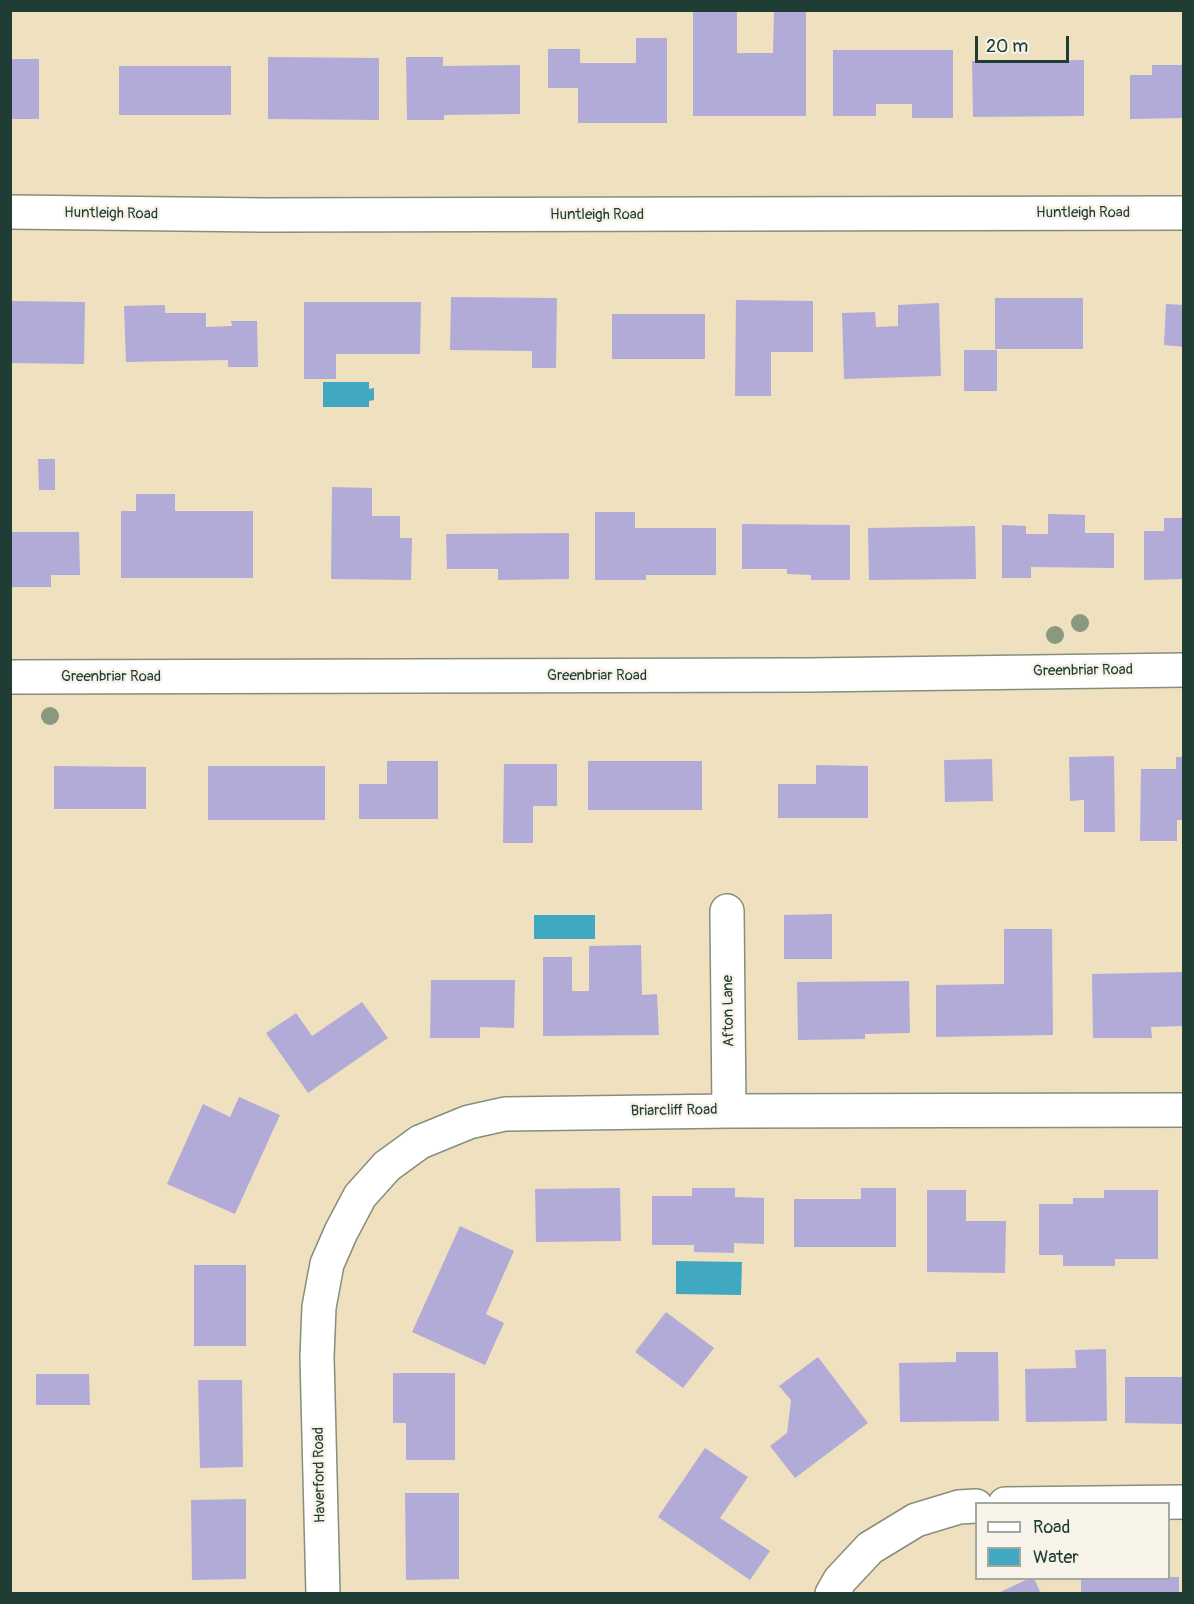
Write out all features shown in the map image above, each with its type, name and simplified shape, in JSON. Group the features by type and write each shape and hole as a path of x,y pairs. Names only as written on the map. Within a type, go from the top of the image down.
{"street":[{"name":"Huntleigh Road","path":"10,212 263,215 1184,213"},
{"name":"Greenbriar Road","path":"10,677 809,675 1184,670"},
{"name":"Afton Lane","path":"728,911 729,1111"},
{"name":"Briarcliff Road","path":"317,1357 319,1307 327,1264 360,1196 387,1166 420,1142 469,1122 505,1114 1184,1110"},
{"name":"Haverford Road","path":"317,1357 323,1593"},
{"path":"832,1593 840,1580 870,1548 916,1520 959,1507 975,1506"}],"water":[{"path":"323,382 369,382 369,389 374,388 374,400 369,401 369,407 323,407"},
{"path":"534,915 595,915 595,939 534,939"},
{"path":"676,1261 742,1262 741,1295 676,1294"}],"building":[{"path":"774,10 806,10 806,116 693,116 693,11 737,11 737,53 773,53"},
{"path":"636,38 667,38 667,123 578,123 578,88 548,88 548,49 580,49 580,63 636,63"},
{"path":"833,50 953,50 953,118 912,118 912,104 876,104 876,116 833,116"},
{"path":"268,57 379,58 379,120 268,119"},
{"path":"406,57 443,57 443,66 520,65 520,114 444,115 444,120 407,120"},
{"path":"10,59 39,59 39,119 10,119"},
{"path":"1084,60 1084,116 973,117 972,61"},
{"path":"1152,65 1184,65 1184,118 1130,119 1130,75 1152,75"},
{"path":"119,66 231,66 231,115 119,115"},
{"path":"451,297 557,298 556,368 532,368 532,351 450,350"},
{"path":"995,298 1083,298 1083,349 995,349"},
{"path":"736,300 813,301 813,352 771,352 771,396 735,396"},
{"path":"10,301 85,302 84,364 10,363"},
{"path":"304,302 421,302 420,354 336,354 336,379 304,379"},
{"path":"939,303 941,376 844,379 842,313 875,312 876,327 898,326 898,305"},
{"path":"1166,304 1184,305 1184,347 1164,345"},
{"path":"165,305 165,313 206,313 206,327 232,326 231,321 257,321 258,367 228,367 228,360 126,362 124,306"},
{"path":"612,314 705,314 705,359 612,359"},
{"path":"964,350 997,350 997,391 964,391"},
{"path":"38,459 55,459 55,490 39,490"},
{"path":"332,487 372,488 372,516 400,516 400,538 412,538 411,580 331,579"},
{"path":"136,494 175,494 175,511 253,511 253,578 121,578 121,511 136,511"},
{"path":"595,512 635,512 635,528 716,528 716,575 646,575 646,580 595,580"},
{"path":"1048,514 1085,515 1085,533 1114,533 1114,568 1031,567 1031,578 1002,578 1002,525 1026,526 1026,534 1048,534"},
{"path":"1164,518 1184,518 1184,579 1144,580 1144,531 1164,531"},
{"path":"742,524 850,525 850,580 811,580 811,575 787,574 787,569 742,569"},
{"path":"975,526 976,579 869,580 868,528"},
{"path":"10,532 79,532 80,575 51,575 51,587 12,587"},
{"path":"569,533 569,579 498,580 498,569 447,569 446,534"},
{"path":"1114,756 1115,832 1084,832 1084,800 1070,801 1069,757"},
{"path":"1176,757 1184,757 1184,820 1177,820 1177,841 1140,841 1141,769 1176,769"},
{"path":"992,759 993,801 945,802 944,760"},
{"path":"387,761 438,761 438,819 359,819 359,784 387,784"},
{"path":"588,761 702,761 702,810 588,810"},
{"path":"504,764 557,764 557,806 533,806 533,843 503,843"},
{"path":"816,765 868,766 868,818 778,818 778,784 816,784"},
{"path":"54,766 146,767 146,809 54,809"},
{"path":"208,766 325,766 325,820 208,820"},
{"path":"832,914 832,959 784,959 784,915"},
{"path":"1004,929 1052,929 1053,1035 936,1037 936,985 1004,984"},
{"path":"641,945 642,995 657,994 659,1035 543,1036 543,957 572,957 572,991 589,991 589,946"},
{"path":"1184,972 1184,1026 1151,1027 1152,1038 1093,1038 1092,974"},
{"path":"431,980 515,980 514,1028 480,1027 480,1038 430,1038"},
{"path":"909,981 910,1033 865,1034 865,1039 798,1040 797,982"},
{"path":"362,1002 388,1038 308,1093 266,1033 296,1013 312,1036"},
{"path":"239,1097 280,1115 235,1214 167,1184 203,1104 230,1117"},
{"path":"620,1188 621,1241 536,1242 535,1189"},
{"path":"692,1188 735,1188 735,1197 764,1198 764,1244 734,1243 734,1253 694,1252 694,1245 652,1245 652,1196 692,1196"},
{"path":"861,1188 896,1188 896,1247 794,1247 794,1199 861,1199"},
{"path":"927,1190 966,1190 966,1221 1006,1221 1005,1273 927,1272"},
{"path":"1104,1190 1158,1190 1158,1259 1115,1259 1115,1266 1063,1266 1063,1255 1039,1255 1039,1204 1073,1204 1073,1198 1104,1198"},
{"path":"460,1226 514,1251 486,1314 504,1323 485,1365 412,1332"},
{"path":"194,1265 246,1265 246,1346 194,1346"},
{"path":"666,1312 714,1348 683,1388 635,1352"},
{"path":"1106,1349 1107,1421 1026,1422 1025,1369 1076,1368 1075,1350"},
{"path":"956,1352 998,1352 999,1421 900,1422 899,1363 956,1362"},
{"path":"818,1357 868,1423 795,1478 770,1446 787,1433 791,1400 779,1386"},
{"path":"393,1373 455,1373 455,1460 406,1460 406,1423 393,1423"},
{"path":"36,1374 89,1374 90,1405 36,1405"},
{"path":"1125,1377 1184,1377 1184,1424 1125,1423"},
{"path":"198,1380 242,1380 243,1467 200,1468"},
{"path":"705,1448 748,1477 720,1518 770,1551 750,1580 658,1517"},
{"path":"405,1493 459,1493 459,1579 406,1580"},
{"path":"246,1499 246,1579 192,1580 191,1500"},
{"path":"1170,1577 1179,1577 1179,1594 1081,1594 1081,1580 1170,1580"},
{"path":"1026,1580 1035,1580 1041,1594 996,1594"}]}
